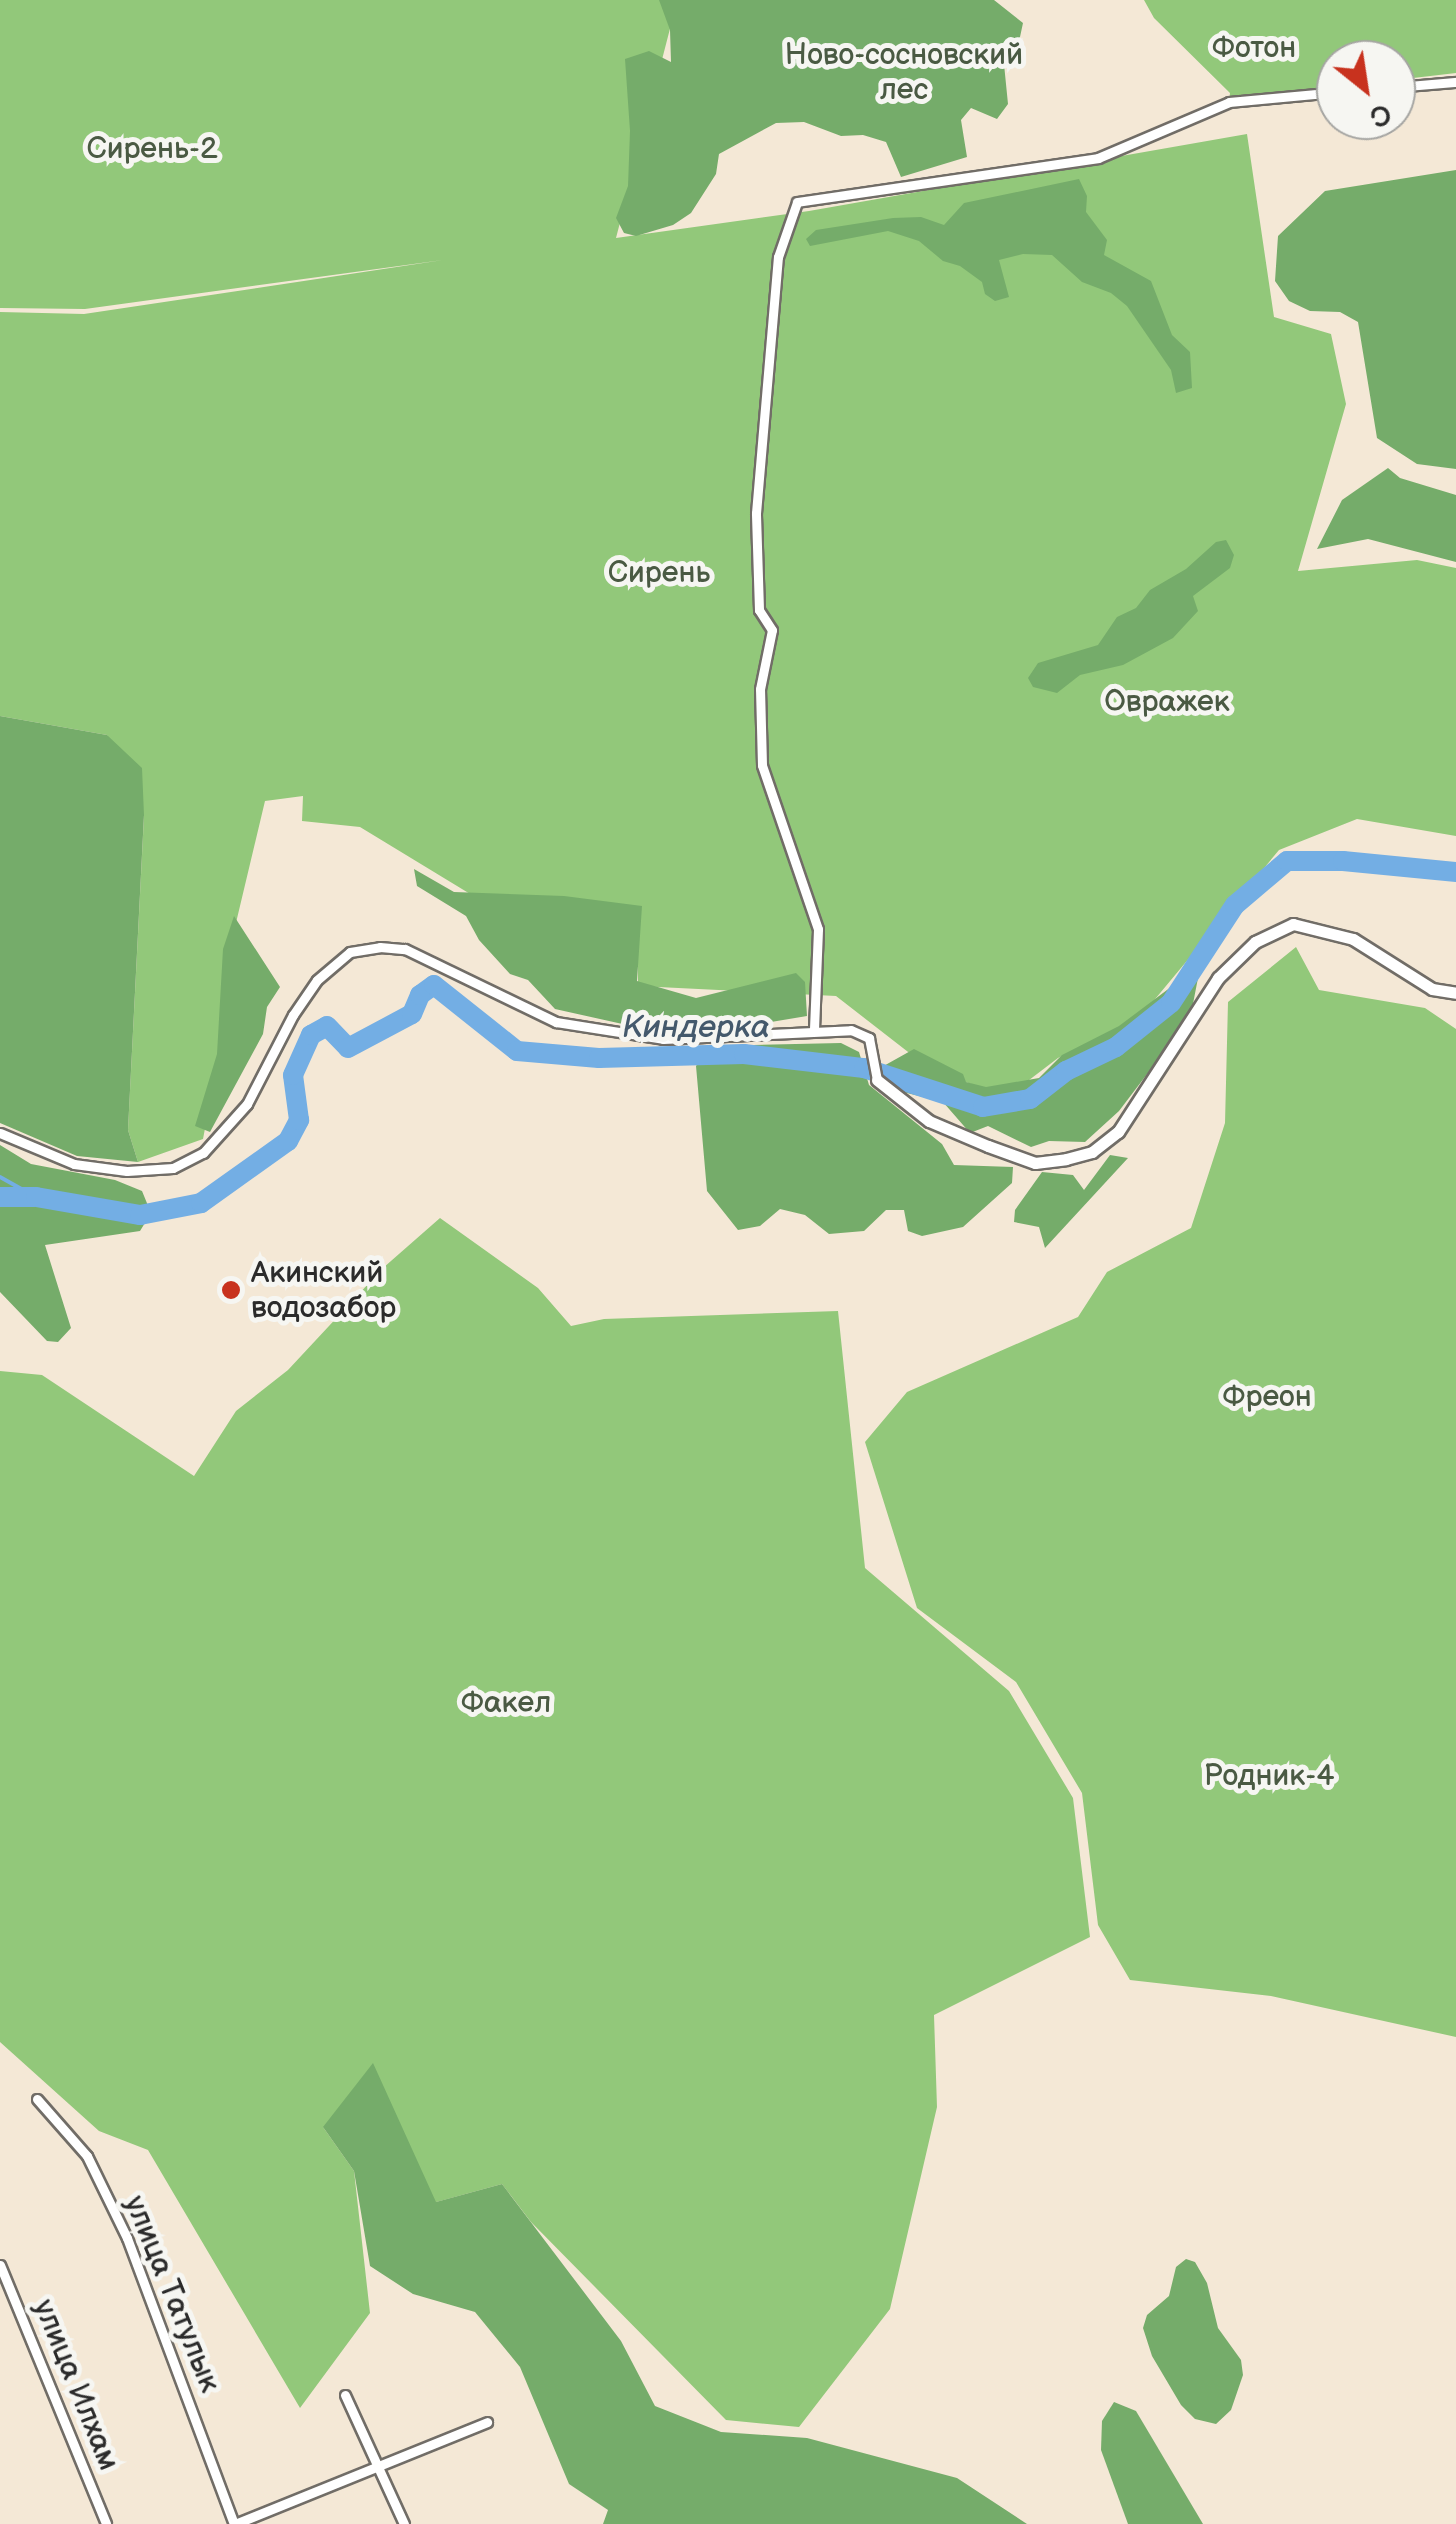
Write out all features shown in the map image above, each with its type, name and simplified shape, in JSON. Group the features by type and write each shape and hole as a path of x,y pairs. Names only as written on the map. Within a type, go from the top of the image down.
{"street":[{"path":"1416,85 1456,82"},
{"path":"814,1029 818,929 762,765 760,689 772,630 759,610 756,513 778,256 797,202 1098,158 1229,102 1316,94"},
{"path":"0,1132 74,1164 127,1172 173,1168 203,1153 246,1104 292,1015 317,980 350,952 380,947 405,949 556,1022 663,1039 852,1030 868,1038 877,1080 929,1121 1035,1163 1092,1152 1118,1132 1165,1066 1218,978 1254,942 1293,924 1353,939 1432,989 1456,993"},
{"name":"улица Татулык","path":"37,2099 87,2156 127,2238 235,2524"},
{"name":"улица Илхам","path":"0,2266 106,2524"},
{"path":"345,2395 404,2524"},
{"path":"235,2524 487,2422"}],"green space":[{"path":"0,0 663,0 673,17 616,238 809,211 1247,134 1274,317 1331,334 1346,404 1298,571 1417,560 1456,568 1456,836 1357,819 1279,850 1141,1016 1058,1058 1007,1097 930,1069 836,996 638,986 638,912 485,903 360,827 302,821 303,796 265,801 225,969 221,1045 203,1139 138,1162 128,1130 144,816 107,735 0,716 0,312 84,314 443,260 85,309 0,308"},
{"name":"Ново-сосновский лес","path":"659,0 994,0 1023,23 1020,37 1003,54 1008,104 997,119 971,108 961,120 967,157 901,177 886,142 863,135 841,136 804,122 776,123 719,154 716,174 691,213 673,225 636,236 624,233 616,218 628,186 630,131 625,59 649,51 671,62 670,30"},
{"name":"Фотон","path":"1144,0 1456,0 1456,73 1416,78 1416,40 1316,40 1316,91 1229,102 1230,93 1154,18"},
{"path":"1456,170 1456,469 1417,464 1377,438 1358,322 1340,312 1310,311 1289,301 1275,281 1278,236 1325,191"},
{"path":"1079,179 1087,196 1086,212 1107,240 1104,255 1151,281 1172,335 1190,352 1192,388 1176,393 1171,370 1127,306 1111,293 1082,282 1052,255 1023,254 999,260 1009,297 995,301 985,294 982,282 960,266 943,261 919,241 888,231 810,246 806,239 816,230 893,218 921,217 944,225 964,203"},
{"path":"1388,468 1400,478 1456,495 1456,562 1368,539 1317,549 1342,500"},
{"path":"1226,540 1234,555 1230,568 1193,596 1198,611 1173,638 1123,665 1080,675 1057,693 1033,687 1028,678 1038,663 1098,645 1117,617 1136,608 1150,590 1186,569 1216,542"},
{"path":"0,716 107,735 142,768 144,815 128,1130 138,1162 77,1156 0,1123"},
{"path":"414,869 454,892 564,896 642,906 637,981 696,998 796,973 805,982 807,1016 736,1028 654,1031 555,1009 528,980 510,974 479,940 466,916 417,886"},
{"path":"234,916 280,987 267,1007 263,1034 210,1132 195,1126 217,1054 223,949"},
{"path":"1296,947 1319,990 1425,1008 1456,1029 1456,2037 1271,1996 1130,1980 1098,1925 1082,1793 1016,1682 917,1608 865,1442 907,1392 1078,1317 1107,1272 1191,1228 1225,1123 1228,1002"},
{"path":"1198,978 1192,1009 1160,1057 1119,1111 1085,1142 1049,1141 1031,1147 988,1126 970,1133 943,1102 895,1090 880,1068 914,1049 963,1074 966,1082 986,1087 1039,1078 1062,1055 1119,1026 1171,987"},
{"path":"841,1043 859,1052 869,1085 942,1144 954,1165 1013,1167 1012,1183 963,1227 922,1236 908,1231 904,1210 886,1210 864,1231 829,1234 805,1215 780,1209 760,1226 738,1230 707,1191 696,1066 711,1046"},
{"path":"0,1145 31,1164 115,1180 142,1191 151,1213 140,1231 45,1245 71,1328 58,1342 47,1341 0,1292"},
{"path":"1110,1155 1128,1158 1045,1248 1039,1227 1014,1222 1015,1210 1042,1172 1073,1175 1084,1190"},
{"name":"Факел","path":"440,1218 538,1288 571,1326 604,1319 838,1311 865,1568 1009,1691 1073,1798 1090,1937 934,2015 937,2107 890,2309 799,2427 726,2420 531,2222 502,2184 429,2204 323,2127 354,2171 370,2313 300,2408 148,2150 99,2131 0,2042 0,1371 42,1375 194,1476 236,1411 288,1370 383,1268"},
{"path":"373,2063 436,2202 502,2184 621,2341 655,2406 721,2432 807,2438 957,2478 1027,2524 603,2524 608,2510 569,2484 520,2367 475,2312 413,2294 370,2266 354,2171 323,2127"},
{"path":"1186,2259 1195,2262 1207,2283 1218,2328 1241,2360 1243,2375 1231,2410 1216,2424 1195,2419 1181,2405 1152,2356 1143,2328 1147,2315 1169,2296 1176,2267"},
{"path":"1114,2402 1136,2411 1203,2524 1128,2524 1101,2450 1102,2421"}],"waterway":[{"name":"Киндерка","path":"0,1197 36,1197 140,1215 201,1203 288,1141 299,1120 293,1075 311,1035 327,1026 348,1048 412,1014 420,995 434,985 517,1051 599,1058 744,1054 864,1068 983,1107 1030,1099 1066,1071 1116,1047 1171,1003 1235,905 1287,861 1343,861 1456,872"},
{"path":"0,1177 36,1197"}],"place":[{"name":"Акинский водозабор","path":"231,1290"}],"park label":[{"name":"Сирень-2","path":"152,149"},
{"name":"Сирень","path":"659,573"},
{"name":"Овражек","path":"1167,702"},
{"name":"Фреон","path":"1267,1397"},
{"name":"Родник-4","path":"1269,1776"}]}
